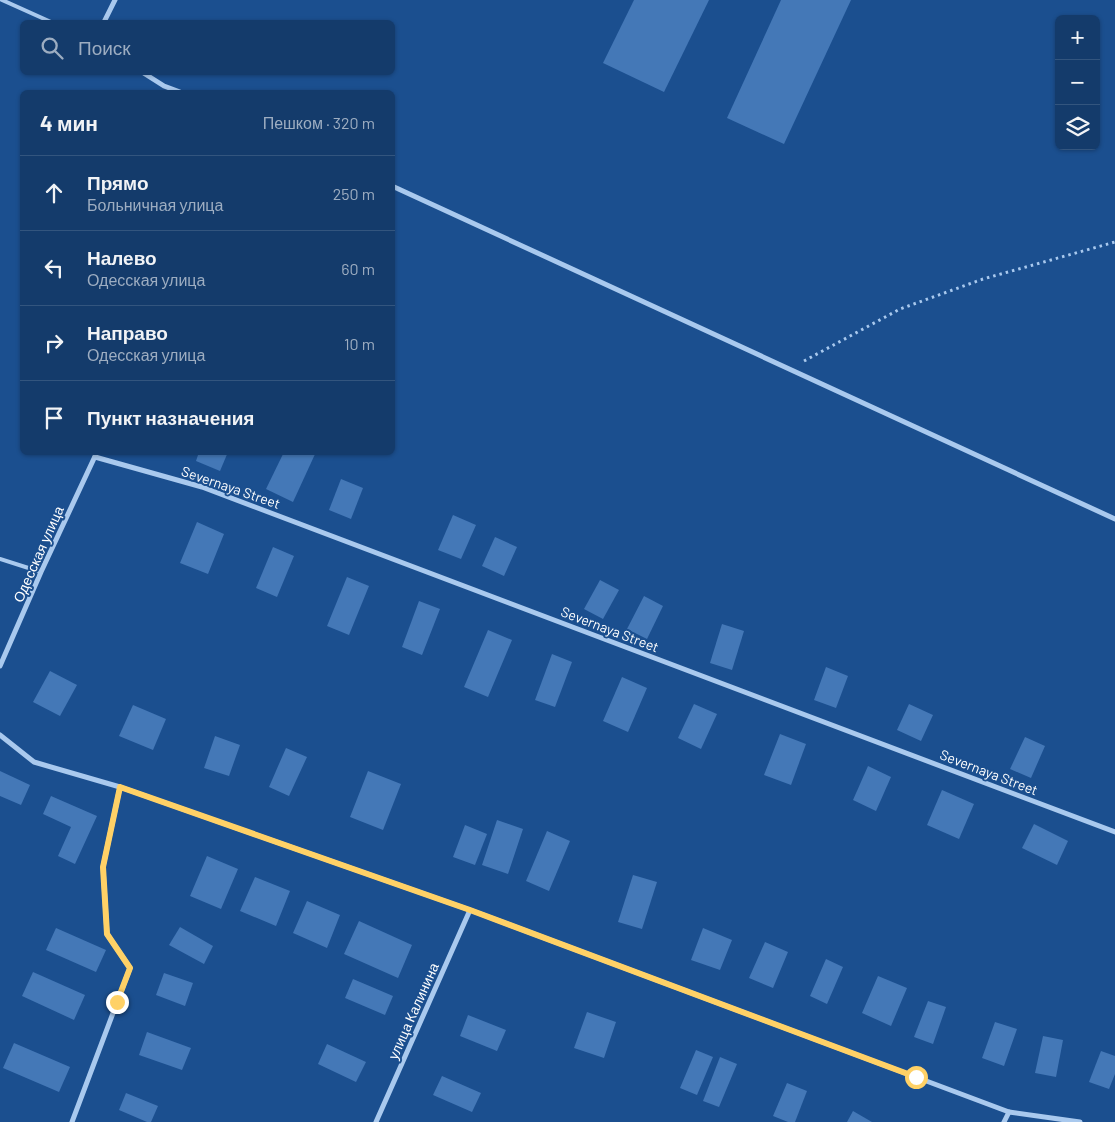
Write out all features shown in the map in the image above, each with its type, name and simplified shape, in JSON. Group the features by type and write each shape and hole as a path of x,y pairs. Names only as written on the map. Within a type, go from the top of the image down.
{"street":[{"path":"105,20 115,0"},
{"path":"147,75 164,86 175,90"},
{"path":"395,187 1115,519"},
{"name":"Одесская улица","path":"0,666 41,572 96,455"},
{"name":"Severnaya Street","path":"96,455 202,487 1115,832"},
{"path":"0,735 34,762 120,787 470,910 1009,1112 1080,1122"},
{"path":"72,1122 130,968 107,934 103,867 120,787"},
{"name":"улица Калинина","path":"376,1122 470,910"},
{"path":"1004,1122 1009,1112"}],"lane":[{"path":"2,0 47,20"},
{"path":"0,558 41,572"}],"path":[{"path":"789,370 900,309 983,279 1115,242"}],"building":[{"path":"634,0 709,0 664,92 603,63"},
{"path":"781,0 851,0 784,144 727,118"},
{"path":"198,455 227,455 220,471 196,461"},
{"path":"283,455 315,455 293,502 266,489"},
{"path":"341,479 363,488 351,519 329,510"},
{"path":"453,515 476,525 461,559 438,550"},
{"path":"197,522 224,534 208,574 180,563"},
{"path":"495,537 517,547 504,576 482,566"},
{"path":"273,547 294,556 277,597 256,588"},
{"path":"347,577 369,586 349,635 327,626"},
{"path":"600,580 619,590 603,619 584,609"},
{"path":"644,596 663,606 647,639 627,629"},
{"path":"419,601 440,609 422,655 402,647"},
{"path":"722,624 744,631 732,670 710,663"},
{"path":"488,630 512,640 488,697 464,687"},
{"path":"552,654 572,662 555,707 535,700"},
{"path":"826,667 848,676 836,708 814,700"},
{"path":"50,671 77,685 60,716 33,702"},
{"path":"622,677 647,688 628,732 603,721"},
{"path":"694,704 717,714 701,749 678,738"},
{"path":"909,704 933,715 921,741 897,730"},
{"path":"133,705 166,719 153,750 119,736"},
{"path":"780,734 806,744 791,785 764,775"},
{"path":"215,736 240,745 229,776 204,768"},
{"path":"1025,737 1045,746 1031,778 1010,769"},
{"path":"286,748 307,757 289,796 269,787"},
{"path":"868,766 891,777 876,811 853,800"},
{"path":"0,771 30,785 21,805 0,796"},
{"path":"368,771 401,784 383,830 350,817"},
{"path":"942,790 974,804 959,839 927,825"},
{"path":"51,796 97,816 75,864 58,856 71,827 43,814"},
{"path":"497,820 523,829 508,874 482,865"},
{"path":"1034,824 1068,841 1057,865 1022,848"},
{"path":"465,825 487,834 475,865 453,857"},
{"path":"547,831 570,841 549,891 526,881"},
{"path":"207,856 238,869 221,909 190,896"},
{"path":"633,875 657,882 642,929 618,922"},
{"path":"255,877 290,891 276,926 240,911"},
{"path":"307,901 340,915 327,948 293,933"},
{"path":"359,921 412,945 398,978 344,954"},
{"path":"180,927 213,946 204,964 169,945"},
{"path":"56,928 106,950 96,972 46,950"},
{"path":"703,928 732,940 720,970 691,960"},
{"path":"765,942 788,952 773,988 749,978"},
{"path":"826,959 843,967 827,1004 810,996"},
{"path":"33,972 85,995 74,1020 22,996"},
{"path":"164,973 193,983 185,1006 156,995"},
{"path":"878,976 907,988 891,1026 862,1013"},
{"path":"353,979 393,996 385,1015 345,998"},
{"path":"928,1001 946,1007 933,1044 914,1037"},
{"path":"587,1012 616,1022 604,1058 574,1048"},
{"path":"468,1015 506,1030 497,1051 460,1036"},
{"path":"995,1022 1017,1029 1004,1066 982,1058"},
{"path":"147,1032 191,1048 182,1070 139,1055"},
{"path":"1043,1036 1063,1040 1056,1077 1035,1073"},
{"path":"14,1043 70,1067 59,1092 3,1068"},
{"path":"327,1044 366,1062 356,1082 318,1064"},
{"path":"696,1050 713,1057 697,1095 680,1088"},
{"path":"1101,1051 1115,1056 1115,1074 1109,1089 1089,1082"},
{"path":"720,1057 737,1064 719,1107 703,1101"},
{"path":"442,1076 481,1093 472,1112 433,1095"},
{"path":"787,1083 807,1091 795,1122 788,1122 773,1116"},
{"path":"126,1093 158,1106 151,1122 119,1110"},
{"path":"853,1111 872,1122 847,1122"}],"route":[{"path":"117,1002 130,968 107,934 103,867 120,787 470,910 916,1077"}]}
